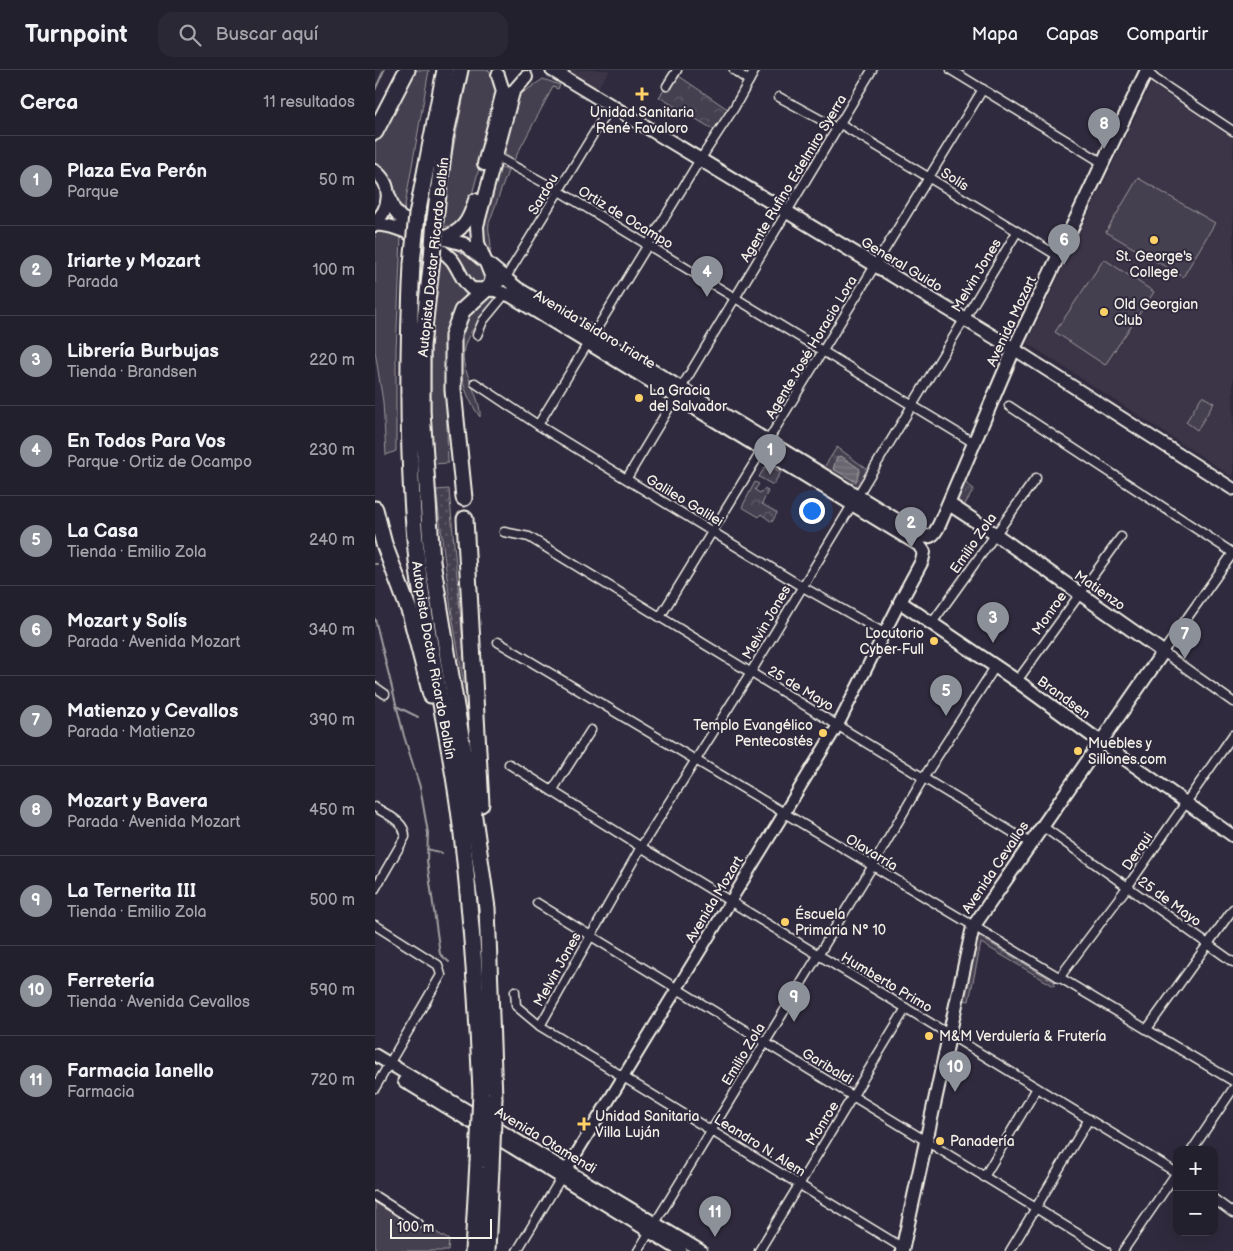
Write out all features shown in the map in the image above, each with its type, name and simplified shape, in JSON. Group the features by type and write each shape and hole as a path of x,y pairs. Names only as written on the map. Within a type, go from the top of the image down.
{"highway":[{"path":"375,132 407,70"},
{"name":"Autopista Doctor Ricardo Balbín","path":"445,70 417,215 412,264 407,410 417,561 460,816 487,1095"},
{"name":"Autopista Doctor Ricardo Balbín","path":"460,70 445,138 435,219 422,346 422,412 432,561 471,793 487,908 487,1095 484,1164 487,1251"},
{"path":"464,498 453,390 453,335 462,311 487,290"},
{"path":"375,509 383,544 406,604 417,640 460,816"},
{"path":"465,519 487,908"},
{"name":"Autopista Doctor Ricardo Balbín","path":"473,1251 484,1164"}],"main road":[{"name":"General Guido","path":"552,70 787,214 1014,349 1233,489"},
{"name":"Avenida Mozart","path":"935,534 1014,349 1147,70"},
{"path":"497,72 508,81 514,81 528,73"},
{"path":"442,238 458,232 472,212 503,91 497,72"},
{"path":"487,290 492,278 478,243 477,226 513,92 528,73"},
{"name":"Avenida Isidoro Iriarte","path":"375,171 383,179 393,208 401,218 442,238 464,244 505,279 512,292"},
{"path":"375,223 383,214 389,196"},
{"name":"Avenida Isidoro Iriarte","path":"375,223 393,226 439,250 451,259 468,287 475,290 512,292 591,337 854,498 923,536 929,537 935,534"},
{"name":"Avenida Isidoro Iriarte","path":"854,498 919,545 924,555"},
{"name":"Matienzo","path":"949,504 1163,652"},
{"name":"Avenida Mozart","path":"900,602 924,555"},
{"name":"Brandsen","path":"900,602 1017,681 1233,836"},
{"name":"Avenida Cevallos","path":"903,1249 973,927 1030,843 1102,743 1163,652"},
{"name":"Avenida Otamendi","path":"375,1055 388,1067 652,1227 701,1251"},
{"name":"Avenida Otamendi","path":"375,1063 388,1067"},
{"name":"Avenida Otamendi","path":"652,1227 681,1251"}],"street":[{"path":"667,86 677,70"},
{"path":"734,70 749,81"},
{"path":"537,425 647,245 735,108 755,70"},
{"name":"Agente Rufino Edelmiro Syerra","path":"627,478 872,70"},
{"path":"951,70 1103,163"},
{"path":"1147,70 1155,79 1233,131"},
{"name":"Agente José Horacio Lora","path":"660,617 983,89"},
{"name":"Solís","path":"779,96 929,178 1058,256"},
{"name":"Sardou","path":"487,290 505,279 611,105"},
{"name":"Ortiz de Ocampo","path":"495,156 559,191 974,443"},
{"name":"Melvin Jones","path":"540,1026 589,936 641,847 751,672 854,498 1017,232"},
{"path":"477,335 483,321 512,292"},
{"name":"Galileo Galilei","path":"475,383 537,425 627,478 801,586 884,633"},
{"path":"1009,406 1233,553"},
{"name":"Emilio Zola","path":"932,623 1036,478"},
{"name":"25 de Mayo","path":"505,532 529,537 1030,843"},
{"name":"Monroe","path":"1017,681 1121,537"},
{"name":"Avenida Cevallos","path":"1163,652 1233,553"},
{"name":"Avenida Mozart","path":"517,1251 731,901 782,813 838,725 900,602"},
{"name":"Olavarría","path":"498,642 1233,1081"},
{"name":"Matienzo","path":"1163,652 1233,702"},
{"name":"Emilio Zola","path":"638,1251 872,867 924,777 995,667"},
{"path":"375,688 385,694"},
{"path":"552,791 591,730"},
{"name":"Derqui","path":"1059,978 1129,886 1185,802 1233,736"},
{"name":"Humberto Primo","path":"509,764 641,847 1173,1170"},
{"path":"375,807 402,825 405,837 375,889"},
{"name":"25 de Mayo","path":"1042,826 1129,886 1233,962"},
{"name":"Garibaldi","path":"537,903 1105,1251"},
{"path":"1147,1029 1233,909"},
{"path":"375,925 434,962 441,969 439,982 375,1088"},
{"name":"Leandro N. Alem","path":"515,991 516,1006 540,1026 903,1249"},
{"name":"Monroe","path":"759,1251 906,1008"},
{"path":"983,1177 1037,1088"},
{"path":"1195,1146 1233,1089"},
{"path":"1010,1251 1089,1119"},
{"path":"1123,1251 1173,1178"},
{"path":"375,1196 419,1224"},
{"path":"1218,1202 1233,1212"}],"shaded area":[{"path":"566,70 610,70 597,89"},
{"name":"St. George's College","path":"1151,84 1233,138 1233,477 1027,343"},
{"path":"841,456 860,469 856,482 833,469 837,457"}],"green space":[{"path":"411,70 429,70 404,211 395,204 375,165 375,140"},
{"path":"469,70 489,70 498,89 497,102 467,213 453,225 442,226 449,169"},
{"path":"676,74 729,110 716,131 659,97"},
{"path":"543,79 560,85 558,89 553,87 514,160 506,155 503,150 518,96"},
{"path":"502,168 508,171 489,223 491,247 489,255 485,245 485,212 497,170"},
{"path":"1138,178 1215,223 1183,277 1106,232"},
{"path":"375,231 389,232 401,238 396,350 396,451 386,455 383,402 375,351"},
{"path":"443,246 465,254 478,263 485,275 486,283 476,287"},
{"path":"439,253 445,259 466,295 452,314 444,338 448,463 433,464 431,358 433,306"},
{"name":"Old Georgian Club","path":"1104,259 1154,292 1105,365 1055,332"},
{"path":"488,297 500,299 473,329 464,347 463,357 465,368 480,409 480,417 467,394 462,380 458,350 462,323 471,309"},
{"path":"1202,396 1214,403 1197,430 1186,422"},
{"path":"837,447 868,470 856,488 823,469"},
{"path":"770,466 781,472 773,485 759,477 765,467"},
{"path":"755,482 759,484 755,490 760,493 764,489 768,491 762,504 777,513 772,522 761,514 759,517 742,507"},
{"path":"964,482 974,489 964,506 957,500"},
{"path":"449,489 470,719 451,609 436,490"},
{"path":"975,934 1055,982 1054,986 981,943 969,1001 962,1000"},
{"path":"375,1195 449,1240 448,1251 375,1251"}],"waterway":[{"path":"375,90 384,70"},
{"path":"375,619 404,736 420,787 428,833 427,861 440,954 449,962"},
{"path":"398,707 418,717"},
{"path":"427,849 442,853"}],"place":[{"name":"Unidad Sanitaria René Favaloro","path":"642,94"},
{"name":"Mozart y Bavera","path":"1104,149"},
{"name":"St. George's College","path":"1154,240"},
{"name":"Mozart y Solís","path":"1064,265"},
{"name":"En Todos Para Vos","path":"707,297"},
{"name":"Old Georgian Club","path":"1104,312"},
{"name":"La Gracia del Salvador","path":"639,398"},
{"name":"Plaza Eva Perón","path":"770,475"},
{"name":"Iriarte y Mozart","path":"911,548"},
{"name":"Locutorio Cyber-Full","path":"934,641"},
{"name":"Librería Burbujas","path":"993,643"},
{"name":"Matienzo y Cevallos","path":"1185,659"},
{"name":"La Casa","path":"946,716"},
{"name":"Templo Evangélico Pentecostés","path":"823,733"},
{"name":"Muebles y Sillones.com","path":"1078,751"},
{"name":"Éscuela Primaria N° 10","path":"785,922"},
{"name":"La Ternerita III","path":"794,1022"},
{"name":"M&M Verdulería & Frutería","path":"929,1036"},
{"name":"Ferretería","path":"955,1092"},
{"name":"Unidad Sanitaria Villa Luján","path":"584,1124"},
{"name":"Panadería","path":"940,1141"},
{"name":"Farmacia Ianello","path":"715,1237"}]}
